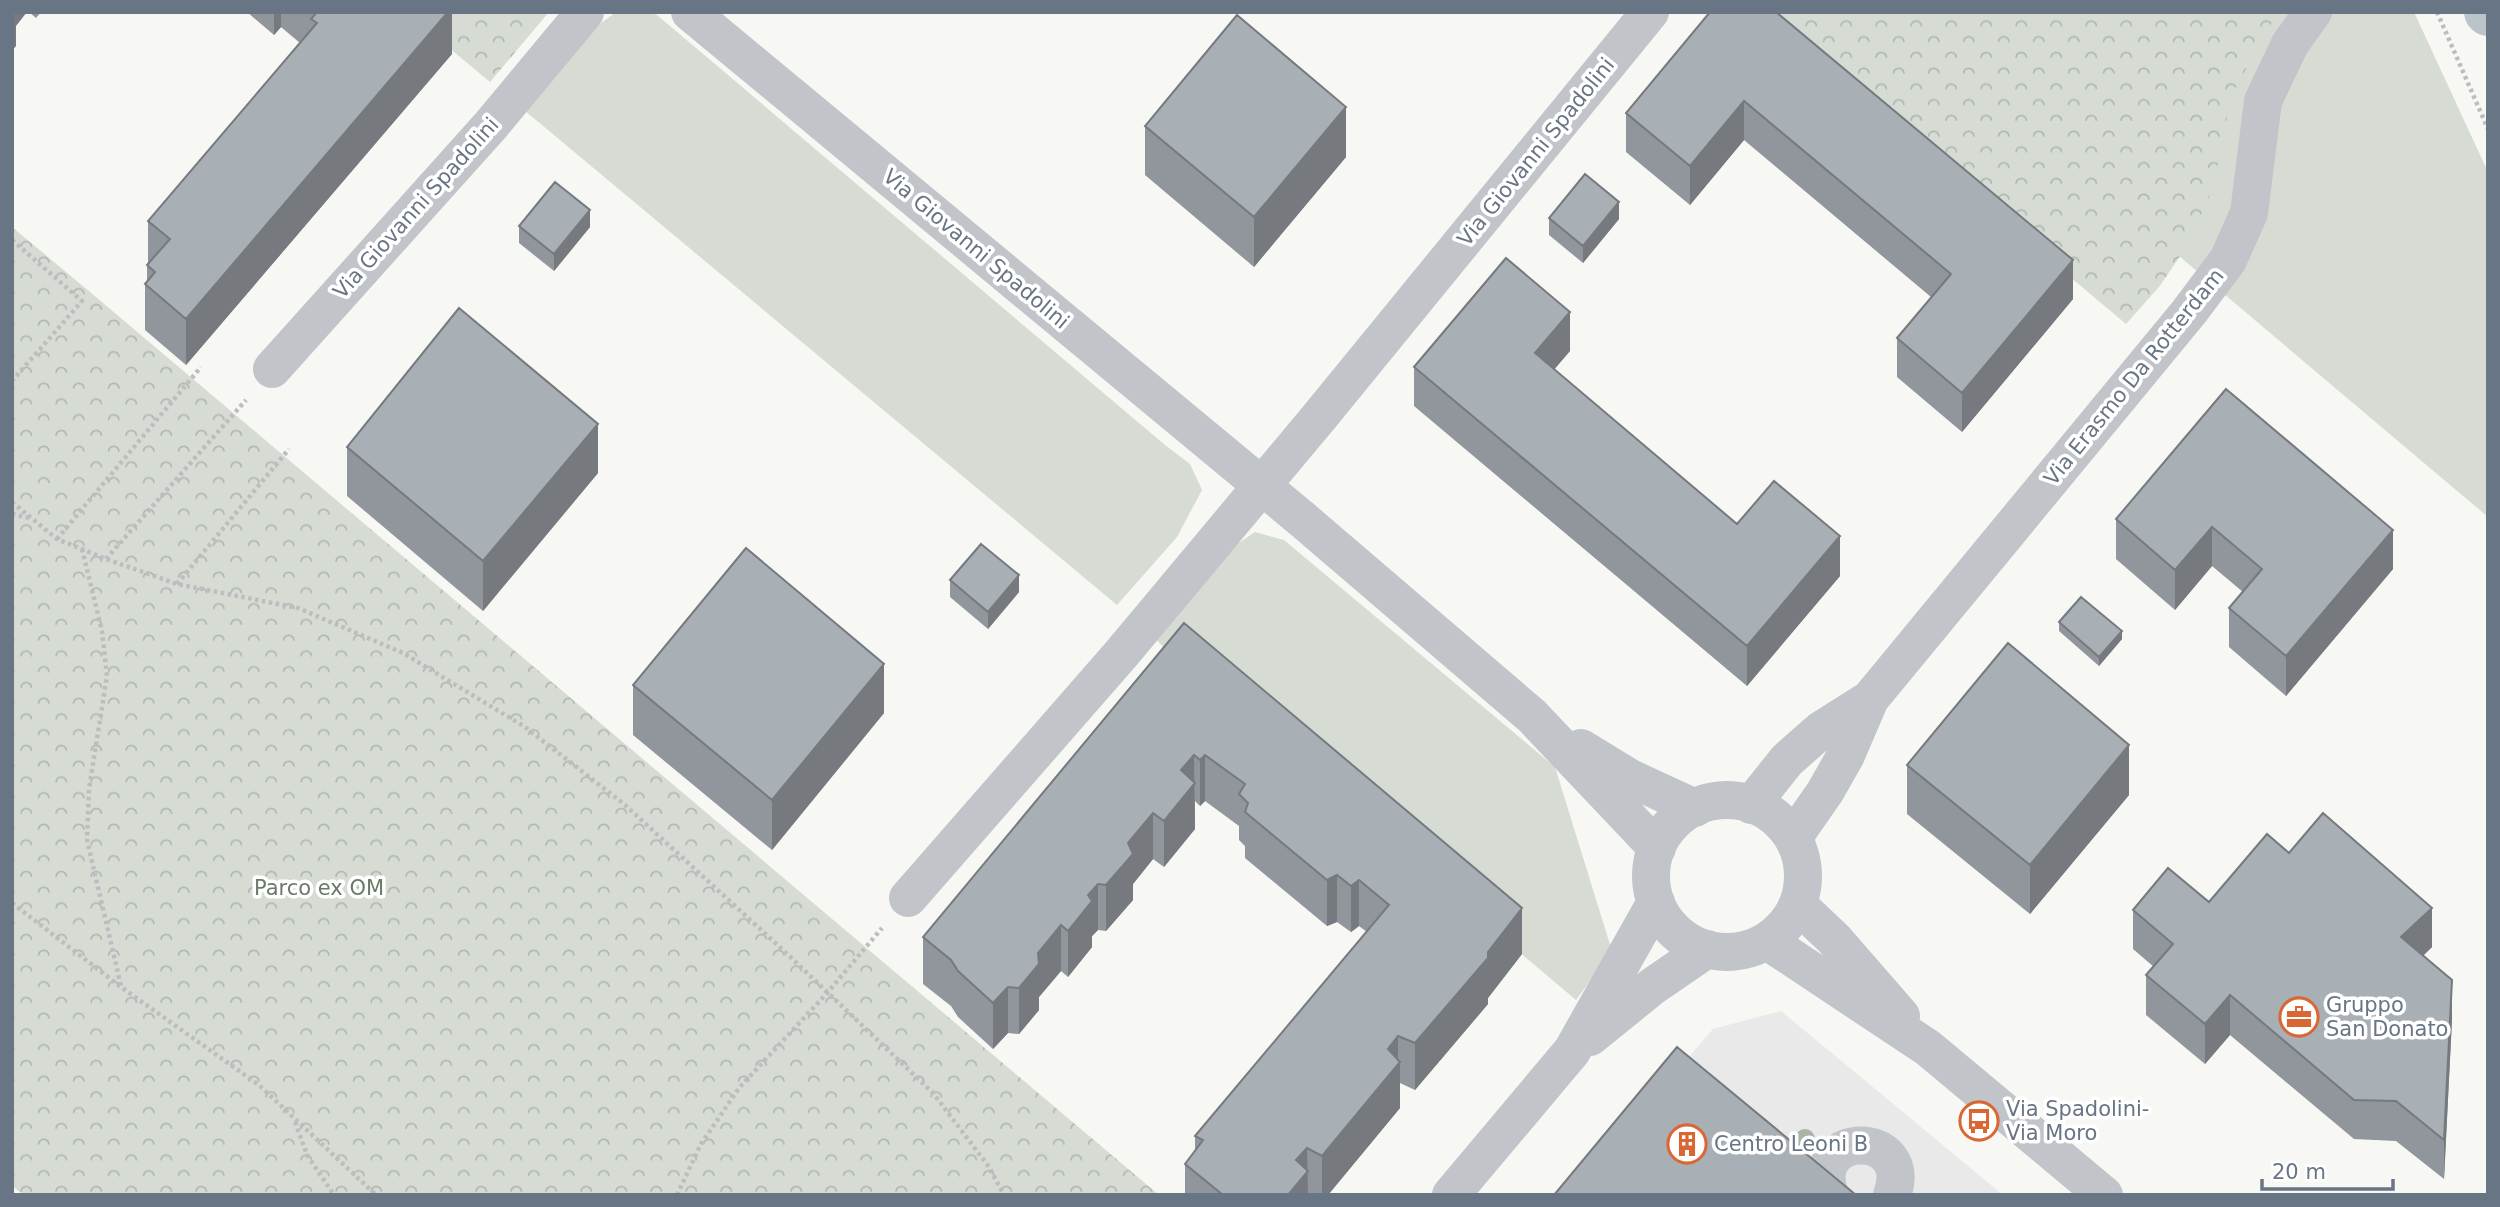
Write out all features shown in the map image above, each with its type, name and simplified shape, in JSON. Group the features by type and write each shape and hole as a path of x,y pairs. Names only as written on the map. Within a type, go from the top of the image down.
{"street":[{"name":"Via Giovanni Spadolini","path":"272,369 491,125 585,12"},
{"name":"Via Giovanni Spadolini","path":"690,12 1261,486 1532,716 1657,848"},
{"name":"Via Giovanni Spadolini","path":"908,898 1122,653 1650,12"},
{"name":"Via Erasmo Da Rotterdam","path":"1793,838 1836,774 1870,699 2180,323 2228,260 2249,213 2263,101 2290,44 2313,12"},
{"name":"Via Erasmo Da Rotterdam","path":"1751,805 1787,760 1821,730 1870,699"},
{"name":"Via Giovanni Spadolini","path":"1532,716 1630,778 1695,808"},
{"path":"1727,800 1751,805 1775,817 1793,838 1803,871 1797,905 1782,929 1767,941 1733,952 1707,949 1676,932 1664,918 1656,902 1651,875 1657,848 1672,824 1695,808 1710,802 1727,800"},
{"path":"1451,1195 1572,1051 1656,902"},
{"path":"1797,905 1834,939 1928,1048"},
{"path":"1767,941 1928,1048 2104,1195"},
{"path":"1572,1051 1653,986 1707,949"},
{"path":"1830,1195 1827,1185 1830,1163 1838,1153 1860,1144 1883,1151 1891,1160 1901,1191"}],"path":[{"path":"2437,12 2488,129"},
{"path":"12,240 82,301 12,381"},
{"path":"57,539 201,367"},
{"path":"106,559 272,369"},
{"path":"177,584 289,449"},
{"path":"12,502 57,539 106,559 177,584 298,608 402,653 525,727 624,804 933,1093 989,1167 1004,1195"},
{"path":"12,514 31,518"},
{"path":"82,549 102,631 107,676 89,789 87,840 121,987"},
{"path":"677,1195 701,1144 738,1088 828,992 908,898"},
{"path":"12,903 121,987 259,1085 376,1195"},
{"path":"294,1118 307,1155 334,1195"}],"shaded area":[{"path":"1781,1011 2003,1195 1571,1195 1713,1029"}],"green space":[{"path":"406,12 549,12 490,82"},
{"path":"616,12 648,12 657,15 1190,464 1202,490 1177,537 1117,605 524,110 582,37"},
{"path":"1755,12 2278,12 2231,96 2214,186 2185,249 2159,287 2126,324"},
{"path":"1890,12 2414,12 2488,172 2488,517"},
{"name":"Parco ex OM","path":"12,227 1159,1195 24,1195 12,1186"},
{"path":"1255,532 1284,540 1555,767 1612,951 1576,1000 1184,669 1152,635 1209,563"}],"building":[{"path":"317,12 448,12 186,319 145,284 155,272 147,265 170,239 148,221 317,23 311,19"},
{"path":"1710,12 1776,12 2073,260 1962,393 1897,338 1951,274 1744,101 1690,166 1626,113"},
{"path":"1237,15 1346,107 1254,217 1145,126"},
{"path":"1585,174 1619,202 1583,246 1549,218"},
{"path":"555,182 590,210 554,254 519,226"},
{"path":"1506,258 1570,312 1535,353 1737,524 1774,481 1840,536 1747,646 1414,367"},
{"path":"459,308 598,424 483,561 347,447"},
{"path":"2226,389 2393,530 2286,656 2229,608 2262,569 2212,527 2175,570 2116,519"},
{"path":"981,544 1019,575 988,612 950,580"},
{"path":"746,548 884,664 772,800 633,685"},
{"path":"2081,597 2122,631 2099,657 2059,622"},
{"path":"1184,623 1522,908 1488,952 1488,958 1415,1043 1398,1036 1388,1049 1400,1062 1322,1156 1307,1148 1296,1160 1308,1171 1288,1195 1223,1195 1185,1164 1203,1140 1195,1136 1389,905 1359,880 1351,886 1337,875 1327,880 1245,812 1248,803 1239,794 1245,784 1205,755 1200,760 1194,755 1181,770 1195,783 1164,821 1153,813 1128,843 1133,854 1106,885 1098,884 1088,895 1092,901 1068,931 1061,925 1038,953 1039,964 1019,988 1008,987 993,1003 958,971 951,960 923,937"},
{"path":"2008,643 2129,745 2030,865 1907,765"},
{"name":"Gruppo San Donato","path":"2323,813 2432,908 2401,937 2452,980 2444,1140 2396,1101 2354,1100 2230,995 2205,1024 2146,975 2173,944 2133,910 2168,868 2209,902 2267,834 2289,853"},
{"path":"1677,1047 1856,1195 1554,1195"}],"place":[{"name":"Gruppo San Donato","path":"2299,1017"},
{"name":"Via Spadolini- Via Moro","path":"1979,1121"},
{"name":"Centro Leoni B","path":"1687,1144"}]}
